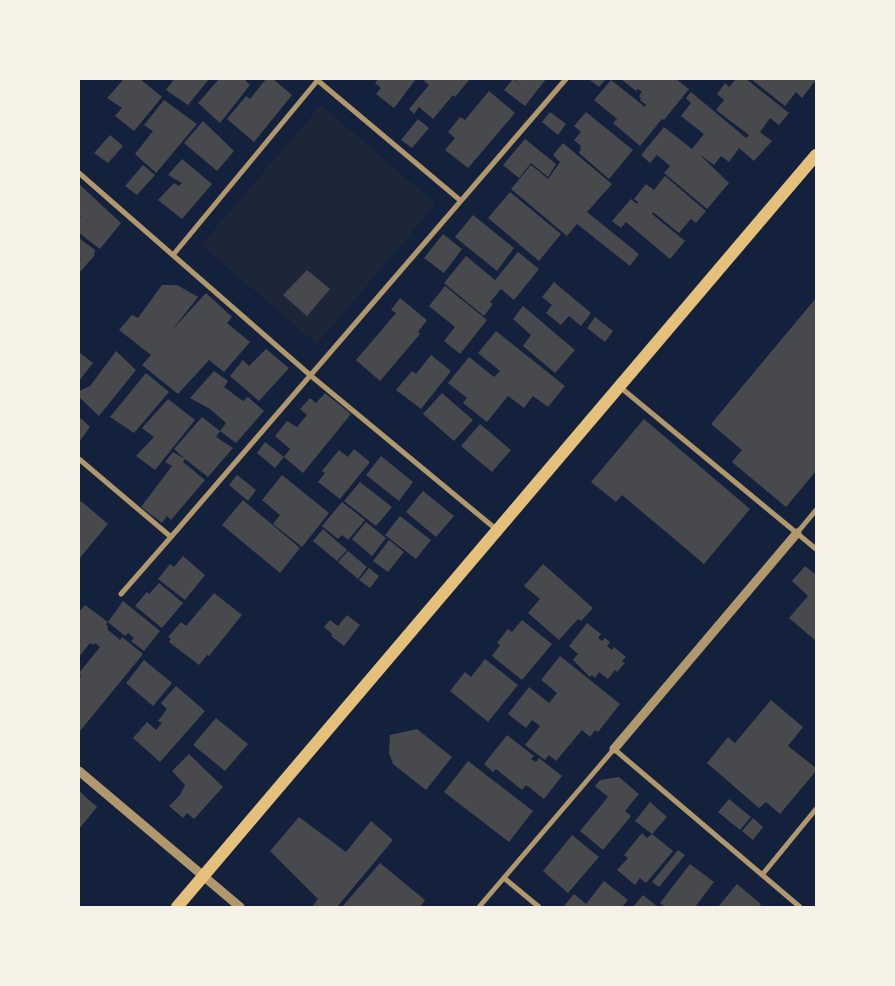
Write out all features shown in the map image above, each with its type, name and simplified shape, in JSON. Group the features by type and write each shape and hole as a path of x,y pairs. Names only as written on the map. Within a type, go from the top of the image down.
{"main road":[{"path":"177,907 816,155"}],"street":[{"path":"121,594 566,79"},
{"path":"173,255 316,80 461,201"},
{"path":"79,173 310,375 497,531"},
{"path":"619,387 816,549"},
{"path":"79,459 171,536"},
{"path":"479,907 816,510"},
{"path":"614,749 800,907"},
{"path":"79,770 240,907"},
{"path":"762,875 816,809"},
{"path":"504,878 539,907"}],"shaded area":[{"path":"321,105 436,204 317,344 201,245"}],"building":[{"path":"124,79 140,79 162,97 134,131 115,116 122,108 107,98"},
{"path":"174,79 209,79 188,105 166,90"},
{"path":"219,79 244,79 250,85 220,123 198,103"},
{"path":"266,79 273,79 292,95 254,142 227,119 246,96 250,99"},
{"path":"378,79 416,79 394,108 376,94 381,88 375,83"},
{"path":"426,79 470,79 455,97 453,95 433,119 419,107 414,114 409,109 429,85 424,81"},
{"path":"513,79 523,87 514,79 546,79 525,106 504,90"},
{"path":"589,79 606,79 599,87"},
{"path":"621,79 676,79 689,89 640,146 613,123 617,119 594,100 611,80 645,107 646,105 640,100 639,96 642,92 638,89 636,91"},
{"path":"736,79 746,79 789,113 779,125 770,118 760,132 772,141 754,161 739,148 729,162 721,156 714,165 699,154 729,183 707,209 664,173 670,166 657,155 650,163 641,155 664,127 692,149 704,134 681,116 691,103 686,98 691,92 746,138 749,135 716,110 724,100 717,94 725,83 729,87"},
{"path":"751,79 816,80 802,98 796,92 785,106"},
{"path":"489,91 515,113 468,168 445,150 455,138 448,132 460,117 465,120"},
{"path":"164,100 197,124 156,173 135,154 153,131 144,125"},
{"path":"550,112 566,124 558,135 542,122"},
{"path":"586,112 633,150 609,179 579,153 581,146 574,140 581,132 574,126"},
{"path":"418,119 429,128 412,148 401,140"},
{"path":"203,121 234,151 217,171 184,143"},
{"path":"110,135 123,146 108,163 94,153"},
{"path":"525,139 556,164 548,177 531,163 519,178 503,165"},
{"path":"563,143 612,184 587,212 639,254 630,266 577,224 567,236 511,189 531,165 548,179 560,162 553,155"},
{"path":"182,159 212,184 182,219 158,200 174,183 179,186 182,183 168,175"},
{"path":"143,165 155,175 137,195 125,186"},
{"path":"665,176 706,211 696,223 691,219 679,233 653,212 652,214 685,241 670,259 626,222 621,228 612,221 631,199 637,204 638,202 634,199 646,184 654,190"},
{"path":"80,185 121,223 100,249 79,233 79,219 81,216 79,215"},
{"path":"510,192 561,234 539,261 488,218"},
{"path":"473,215 514,248 497,271 455,237"},
{"path":"443,234 462,249 444,273 424,258"},
{"path":"79,238 95,250 94,256 79,273"},
{"path":"518,252 539,269 514,300 501,289 490,302 493,304 484,316 444,283 466,256 495,280"},
{"path":"307,270 330,289 307,316 283,295"},
{"path":"554,282 591,313 581,326 569,316 561,325 546,313 552,305 542,297"},
{"path":"162,285 177,285 198,297 172,330 206,293 232,317 227,323 250,342 224,372 209,360 178,394 142,365 151,355 119,330 132,315 138,318"},
{"path":"445,286 487,320 460,354 444,341 455,327 429,306"},
{"path":"400,298 427,320 418,332 420,334 380,381 356,360 396,313 391,310"},
{"path":"816,298 816,471 786,507 732,462 742,450 711,424"},
{"path":"523,306 575,350 555,373 523,346 531,335 513,319"},
{"path":"595,317 613,331 605,342 587,328"},
{"path":"496,331 565,386 548,407 533,396 524,408 508,396 487,422 463,403 467,398 448,383 469,357 494,377 500,371 478,353"},
{"path":"266,349 289,368 259,401 230,376 243,360 249,366"},
{"path":"116,351 136,370 99,416 79,397 79,391 90,386"},
{"path":"79,352 93,363 79,381"},
{"path":"431,355 451,371 421,409 396,390 412,371 416,374"},
{"path":"214,371 228,381 224,387 243,401 248,397 264,411 236,443 220,431 226,423 210,409 190,398"},
{"path":"146,373 169,392 134,433 110,417"},
{"path":"325,393 351,414 303,473 284,457 290,449 275,436 287,421 297,427 307,415 300,409 310,398 316,403"},
{"path":"442,393 473,420 454,441 423,414"},
{"path":"168,399 195,420 155,470 136,456 154,437 142,428"},
{"path":"202,417 220,431 216,437 233,448 208,477 174,449"},
{"path":"81,418 90,427 79,442 79,421"},
{"path":"644,419 750,509 704,564 622,495 616,502 591,482"},
{"path":"480,424 511,450 492,472 461,446"},
{"path":"265,442 284,457 275,468 257,453"},
{"path":"354,449 370,462 340,499 318,482 325,473 322,471 339,450 348,457"},
{"path":"173,452 185,459 183,462 205,480 171,520 167,516 162,523 141,507 172,466 165,462"},
{"path":"381,456 413,482 399,501 366,475"},
{"path":"237,475 256,490 248,501 229,485"},
{"path":"282,475 329,513 302,547 273,524 280,515 262,500"},
{"path":"360,482 392,507 376,526 344,501"},
{"path":"423,491 454,516 436,537 406,512"},
{"path":"243,500 300,548 280,573 222,525"},
{"path":"81,501 108,524 79,559 79,504"},
{"path":"342,502 365,520 348,540 342,535 338,539 322,526"},
{"path":"400,516 431,540 416,559 385,535"},
{"path":"366,522 386,538 372,556 352,539"},
{"path":"323,529 347,550 337,561 313,541"},
{"path":"389,540 404,552 388,572 373,561"},
{"path":"348,551 367,567 358,579 338,562"},
{"path":"183,556 205,575 185,600 158,579 170,564 174,567"},
{"path":"543,564 593,608 581,621 578,619 559,640 528,613 540,599 524,586"},
{"path":"805,566 816,575 816,641 789,618 808,596 792,581"},
{"path":"369,568 379,576 370,588 359,580"},
{"path":"159,583 183,603 162,628 135,606 147,592 149,594"},
{"path":"214,593 242,615 209,656 207,655 199,665 169,642 171,639 168,637 181,622 186,626"},
{"path":"123,601 160,631 144,651 131,641 134,638 128,633 125,636 108,622"},
{"path":"85,605 108,622 106,624 107,629 120,640 122,637 143,654 80,731 79,679 81,677 79,673 100,647 95,643 93,645 90,643 79,657 79,612"},
{"path":"347,615 360,625 344,646 331,636 332,634 324,627 330,620 338,626"},
{"path":"522,620 552,644 522,680 492,656 500,645 497,643 508,629 512,632"},
{"path":"587,623 601,634 598,638 602,641 605,638 610,642 607,646 612,650 614,647 626,657 622,661 625,663 617,672 615,670 608,679 599,672 595,678 592,675 590,677 573,660 578,654 569,646"},
{"path":"560,656 620,704 598,732 595,730 590,737 582,730 556,761 549,755 545,760 525,745 540,726 532,720 526,728 508,714 529,687 549,703 557,693 541,680"},
{"path":"485,659 518,685 488,722 450,691 465,672 471,677"},
{"path":"144,660 172,683 153,706 126,683"},
{"path":"176,686 205,711 160,762 133,738 147,722 156,730 162,723 158,721 167,709 161,703"},
{"path":"771,700 803,727 788,746 816,768 816,771 780,814 766,802 759,808 707,763 728,737 735,743"},
{"path":"216,718 248,744 225,771 193,745"},
{"path":"417,729 452,757 426,790 393,764 389,753 390,735"},
{"path":"507,735 534,756 531,759 536,762 539,758 562,776 544,799 526,785 522,790 496,769 493,772 484,764"},
{"path":"189,754 223,787 194,819 187,813 183,818 169,806 180,795 185,785 172,771"},
{"path":"468,761 533,811 509,842 444,792"},
{"path":"619,777 639,794 625,811 631,816 603,850 580,831 608,797 595,786 600,780"},
{"path":"79,791 97,807 79,829"},
{"path":"729,799 751,817 740,830 718,812"},
{"path":"650,802 667,817 652,834 635,821"},
{"path":"299,817 346,852 371,821 393,840 337,907 312,907 318,899 270,851"},
{"path":"753,818 763,827 753,840 742,831"},
{"path":"642,833 647,838 652,834 673,851 646,883 640,878 635,885 617,870 628,858 624,855"},
{"path":"572,835 599,857 568,893 543,871"},
{"path":"678,850 685,855 659,887 652,882"},
{"path":"380,863 425,900 420,907 342,907"},
{"path":"690,864 714,882 695,907 665,907 660,903"},
{"path":"604,881 628,900 622,907 563,907 574,894 586,904"},
{"path":"737,884 761,904 759,907 718,907"},
{"path":"643,895 658,907 633,907"}]}
